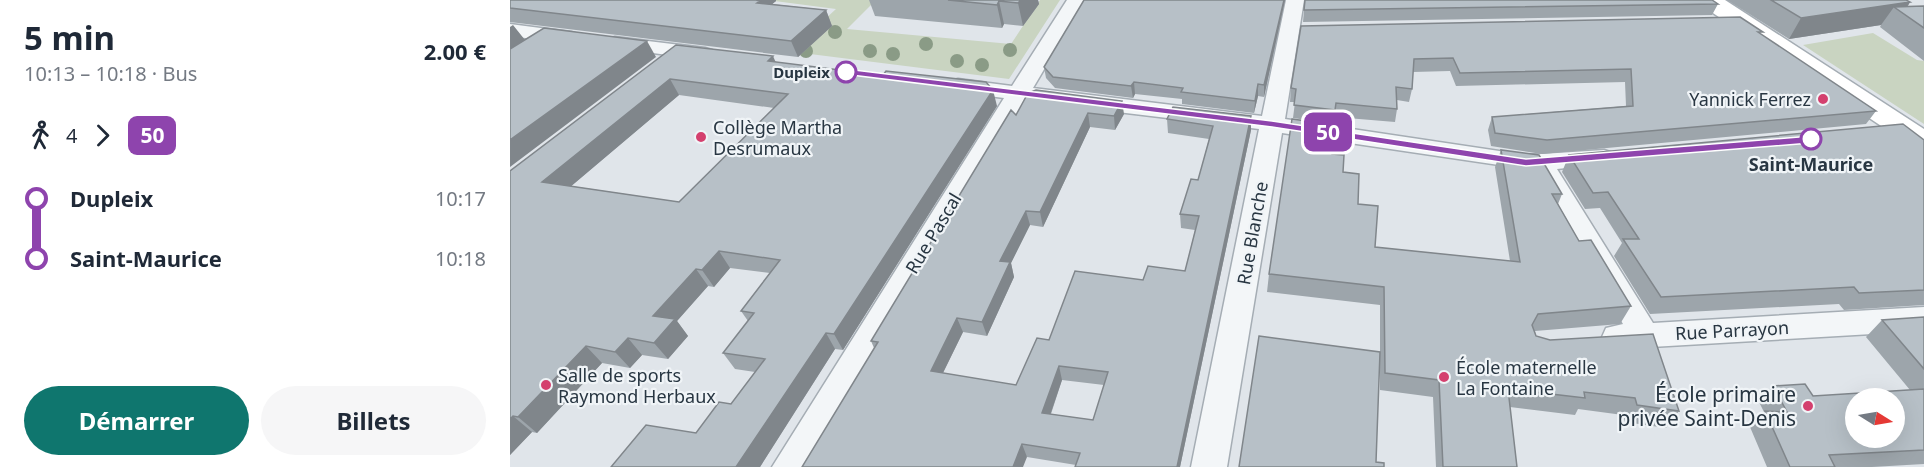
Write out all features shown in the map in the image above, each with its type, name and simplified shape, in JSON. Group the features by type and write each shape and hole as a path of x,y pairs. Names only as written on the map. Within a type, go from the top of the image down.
{"main road":[{"path":"1706,11 1742,21 1915,136"}],"street":[{"name":"Rue Pascal","path":"790,467 1076,0"},
{"name":"Rue Blanche","path":"1209,467 1272,124 1299,30 1295,0"},
{"path":"510,30 728,57"},
{"path":"526,50 550,35"},
{"path":"651,73 680,51"},
{"path":"939,83 1272,124 1542,164 1621,156"},
{"path":"1870,134 1915,136"},
{"path":"1542,164 1645,335"},
{"name":"Rue Parrayon","path":"1587,339 1924,319"}],"green space":[{"path":"767,0 876,0 847,29 1011,44 1040,0 1060,0 1009,79 802,53 809,46 798,44 836,9"},
{"path":"1873,33 1917,60 1924,61 1924,124 1803,45"}],"building":[{"path":"510,0 756,0 760,1 757,3 826,10 791,41 510,8"},
{"path":"948,0 1021,0 1018,3 999,1 997,5"},
{"path":"1084,0 1284,0 1264,85 1258,84 1255,101 1181,92 1183,88 1134,82 1131,86 1053,77 1044,67"},
{"path":"1305,0 1712,0 1718,4 1304,10"},
{"path":"1771,0 1906,0 1910,2 1801,18"},
{"path":"1924,6 1924,28 1894,7"},
{"path":"1740,17 1763,32 1758,32 1876,111 1547,140 1495,133 1492,117 1633,106 1631,69 1460,73 1453,58 1414,59 1412,89 1396,87 1397,109 1336,103 1335,110 1294,105 1296,89 1291,88 1301,26"},
{"path":"544,28 647,41 510,140 510,49"},
{"path":"676,45 773,56 768,61 864,73 883,75 886,71 986,82 993,90 834,334 826,333 736,467 611,467 646,425 696,433 719,402 731,404 765,359 723,353 754,313 741,311 780,260 719,251 702,270 696,269 653,316 675,319 654,343 628,338 615,352 586,346 518,417 513,416 510,419 510,171","holes":["670,79 788,94 679,202 542,182"]},
{"path":"1036,90 1122,101 1114,116 1088,113 1040,212 1026,211 1000,261 1010,262 982,322 957,318 931,371 1016,385 1037,338 1049,340 1075,271 1143,280 1148,266 1185,271 1199,216 1180,214 1191,179 1198,180 1213,126 1167,119 1173,107 1251,116 1177,467 1075,467 1080,453 1022,444 1013,467 802,467 878,342 871,341 1011,110 1016,115 1028,93","holes":["1059,366 1108,372 1093,420 1042,413"]},
{"path":"1292,119 1334,125 1332,154 1344,155 1343,172 1359,174 1358,204 1378,206 1375,247 1520,262 1501,150 1539,155 1562,194 1552,194 1579,241 1591,240 1631,306 1538,314 1532,325 1536,336 1550,340 1653,334 1679,411 1637,405 1635,398 1584,392 1585,398 1508,389 1517,467 1443,467 1439,380 1385,373 1384,287 1269,274"},
{"path":"1903,124 1924,140 1924,290 1859,293 1854,287 1661,297 1623,239 1639,239 1608,192 1593,193 1569,155"},
{"path":"1924,317 1924,369 1882,320"},
{"path":"1259,336 1380,352 1376,462 1384,463 1384,467 1239,467"},
{"path":"1805,384 1813,396 1845,394 1845,448 1905,448 1905,390 1924,389 1924,450 1829,455 1835,467 1790,467 1765,411 1787,412 1773,386"}],"bus line":[{"name":"50","path":"846,72 1272,124 1526,163 1542,164 1811,139"}],"place":[{"name":"Dupleix","path":"846,72"},
{"name":"Yannick Ferrez","path":"1823,99"},
{"name":"Collège Martha Desrumaux","path":"701,137"},
{"name":"Saint-Maurice","path":"1811,139"},
{"name":"École maternelle La Fontaine","path":"1444,377"},
{"name":"Salle de sports Raymond Herbaux","path":"546,385"},
{"name":"École primaire privée Saint-Denis","path":"1808,406"}]}
